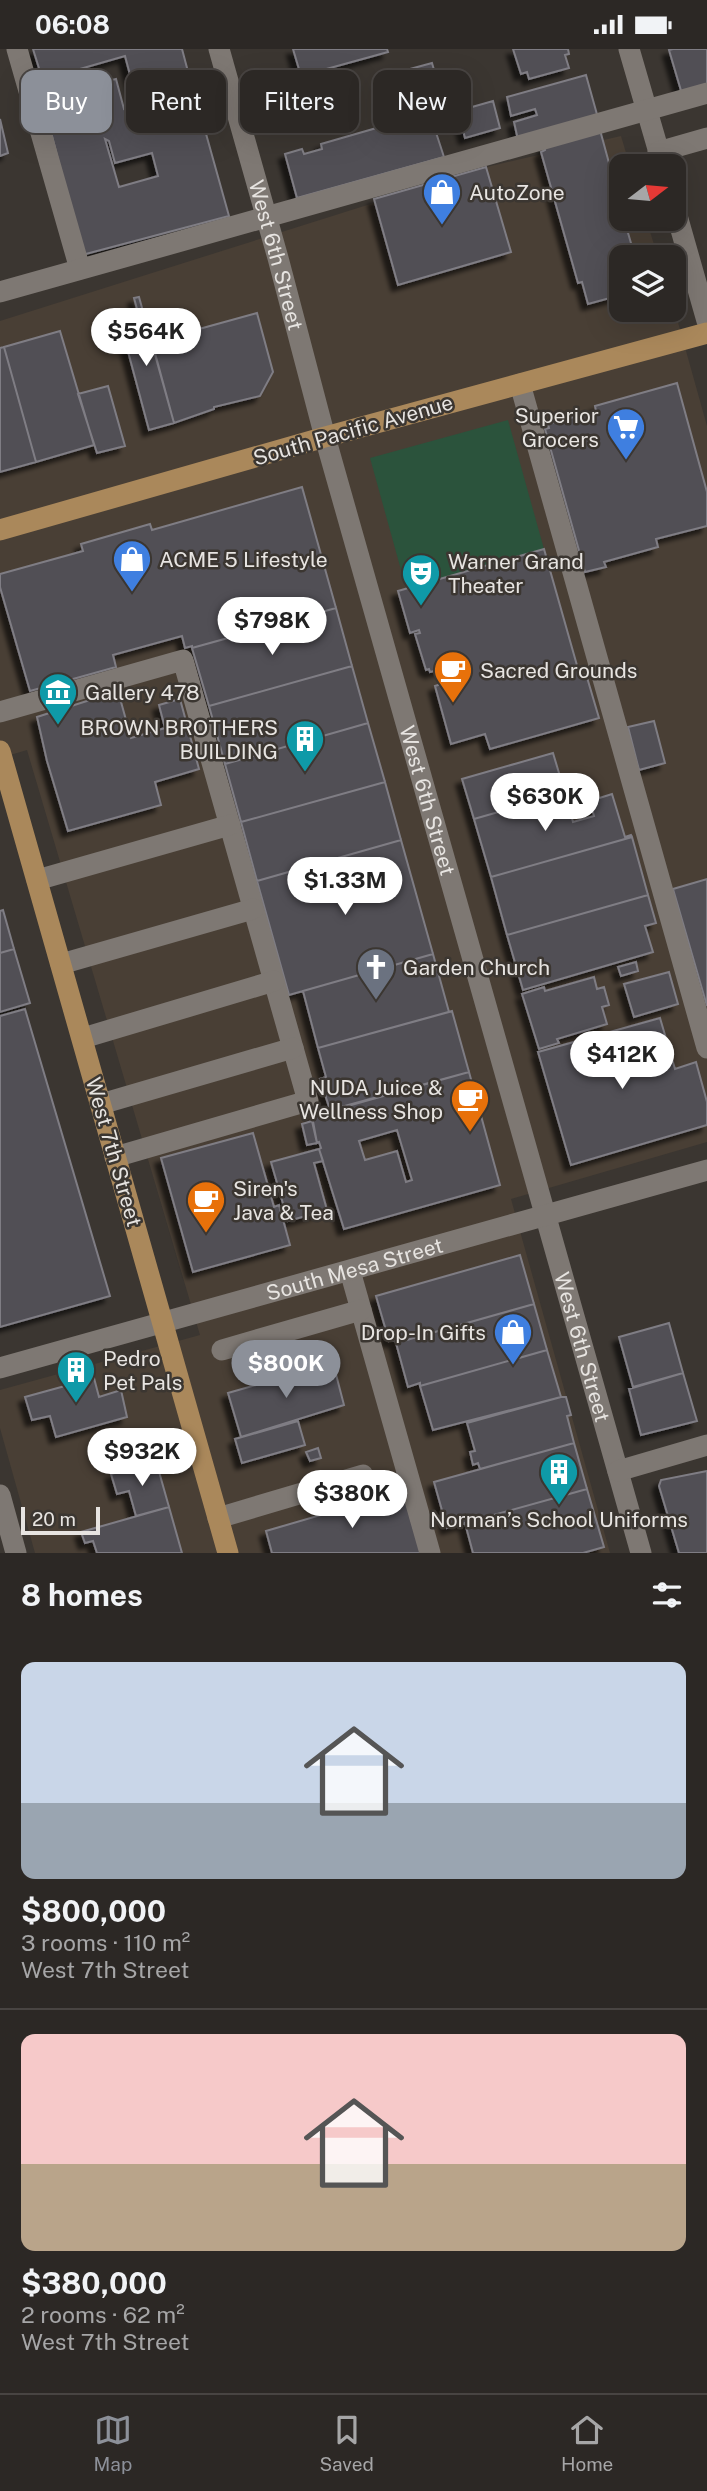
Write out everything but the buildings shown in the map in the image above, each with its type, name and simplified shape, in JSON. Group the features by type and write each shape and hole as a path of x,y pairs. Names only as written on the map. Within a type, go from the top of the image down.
{"main road":[{"name":"South Pacific Avenue","path":"0,530 325,437 707,333"},
{"name":"West 7th Street","path":"0,751 228,1553"}],"street":[{"path":"17,49 80,269"},
{"name":"West 6th Street","path":"219,49 325,437 641,1553"},
{"path":"629,49 659,154"},
{"path":"0,292 707,93"},
{"path":"671,154 707,138"},
{"path":"681,231 707,321"},
{"path":"520,384 707,1048"},
{"path":"0,712 183,660 308,1101 115,1157"},
{"path":"37,880 230,825"},
{"path":"61,964 253,909"},
{"path":"83,1038 274,981"},
{"path":"101,1104 293,1048"},
{"name":"South Mesa Street","path":"0,1368 707,1170"},
{"path":"349,1271 430,1553"},
{"path":"222,1350 361,1310"},
{"path":"618,1471 707,1445"},
{"path":"218,1518 363,1475"},
{"path":"0,1495 16,1553"}],"shaded area":[{"path":"621,136 626,154 609,154 609,231 650,231 654,245 609,245 609,322 678,322 707,426 707,1142 511,1199 610,1553 35,1553 0,1428 0,1390 200,1335 27,750 0,758 0,321 491,166"}],"green space":[{"path":"508,420 544,549 406,588 370,458"}],"place":[{"name":"AutoZone","path":"442,226"},
{"name":"Superior Grocers","path":"626,461"},
{"name":"ACME 5 Lifestyle","path":"132,593"},
{"name":"Warner Grand Theater","path":"421,607"},
{"name":"Sacred Grounds","path":"453,704"},
{"name":"Gallery 478","path":"58,726"},
{"name":"BROWN BROTHERS BUILDING","path":"305,773"},
{"name":"Garden Church","path":"376,1001"},
{"name":"NUDA Juice & Wellness Shop","path":"470,1133"},
{"name":"Siren's Java & Tea","path":"206,1234"},
{"name":"Drop-In Gifts","path":"513,1366"},
{"name":"Pedro Pet Pals","path":"76,1404"},
{"name":"Norman’s School Uniforms","path":"559,1506"}]}
